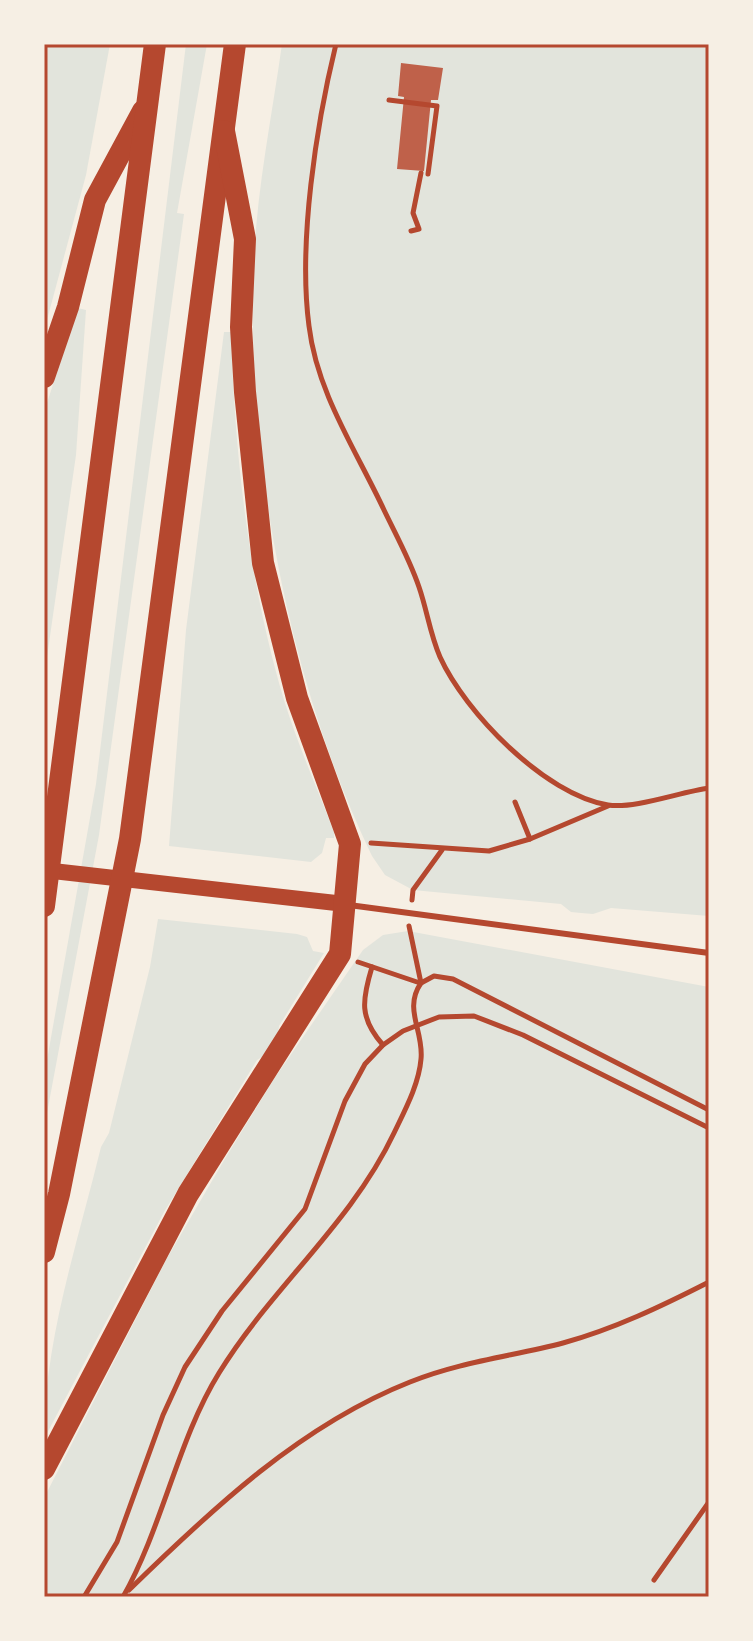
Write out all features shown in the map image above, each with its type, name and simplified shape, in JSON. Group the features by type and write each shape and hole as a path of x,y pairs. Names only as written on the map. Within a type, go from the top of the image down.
{"highway":[{"path":"44,906 57,830 155,44"},
{"path":"44,1252 117,915 130,839 235,44"},
{"path":"44,377 68,307 95,200 149,100"},
{"path":"44,1469 188,1194 340,954 350,844 297,698 263,563 241,327 245,239 224,131"}],"main road":[{"path":"44,870 345,904"}],"lane":[{"path":"345,904 709,953"}],"path":[{"path":"336,44 321,125 307,266 310,336 324,385 411,567 440,657 463,695 495,732 537,769 588,799 610,805"},
{"path":"389,100 437,106 428,174"},
{"path":"411,231 419,229 413,213 421,173"},
{"path":"366,843 476,852 530,839 610,805 709,788"},
{"path":"515,802 530,839"},
{"path":"383,1045 363,1014 363,998 372,967 421,983"},
{"path":"123,1597 151,1542 215,1380 243,1338 359,1196 377,1167 418,1074 422,1048 412,1008 421,983 434,976 453,979 709,1110"},
{"path":"84,1597 117,1542 163,1415 185,1367 222,1311 305,1209 354,1082 383,1045 416,1025 439,1017 474,1016 523,1035 709,1128"},
{"path":"123,1597 245,1484 357,1407 431,1374 592,1334 709,1282"},
{"path":"654,1580 709,1502"}],"shaded area":[{"path":"44,44 110,44 86,175 44,331"},
{"path":"186,44 207,44 177,213 184,214 99,835 44,1129 44,1077 96,784"},
{"path":"282,44 709,44 709,916 611,908 593,914 581,913 571,912 561,904 413,890 385,875 372,856 342,788 295,642 265,488 253,334 254,260 262,179"},
{"path":"78,308 86,310 76,455 44,678 44,412"},
{"path":"224,332 231,332 240,471 261,609 289,717 334,832 334,838 326,838 322,853 311,862 169,846 186,630"},
{"path":"158,919 297,934 307,937 313,951 324,953 279,1026 277,1041 270,1052 257,1060 164,1212 44,1439 50,1365 64,1292 101,1147 109,1133 150,967"},
{"path":"408,931 709,987 709,1597 44,1597 44,1498 166,1260 274,1079 363,950 383,935"}],"building":[{"path":"401,63 443,68 438,100 431,100 424,171 397,169 404,97 398,96"}]}
